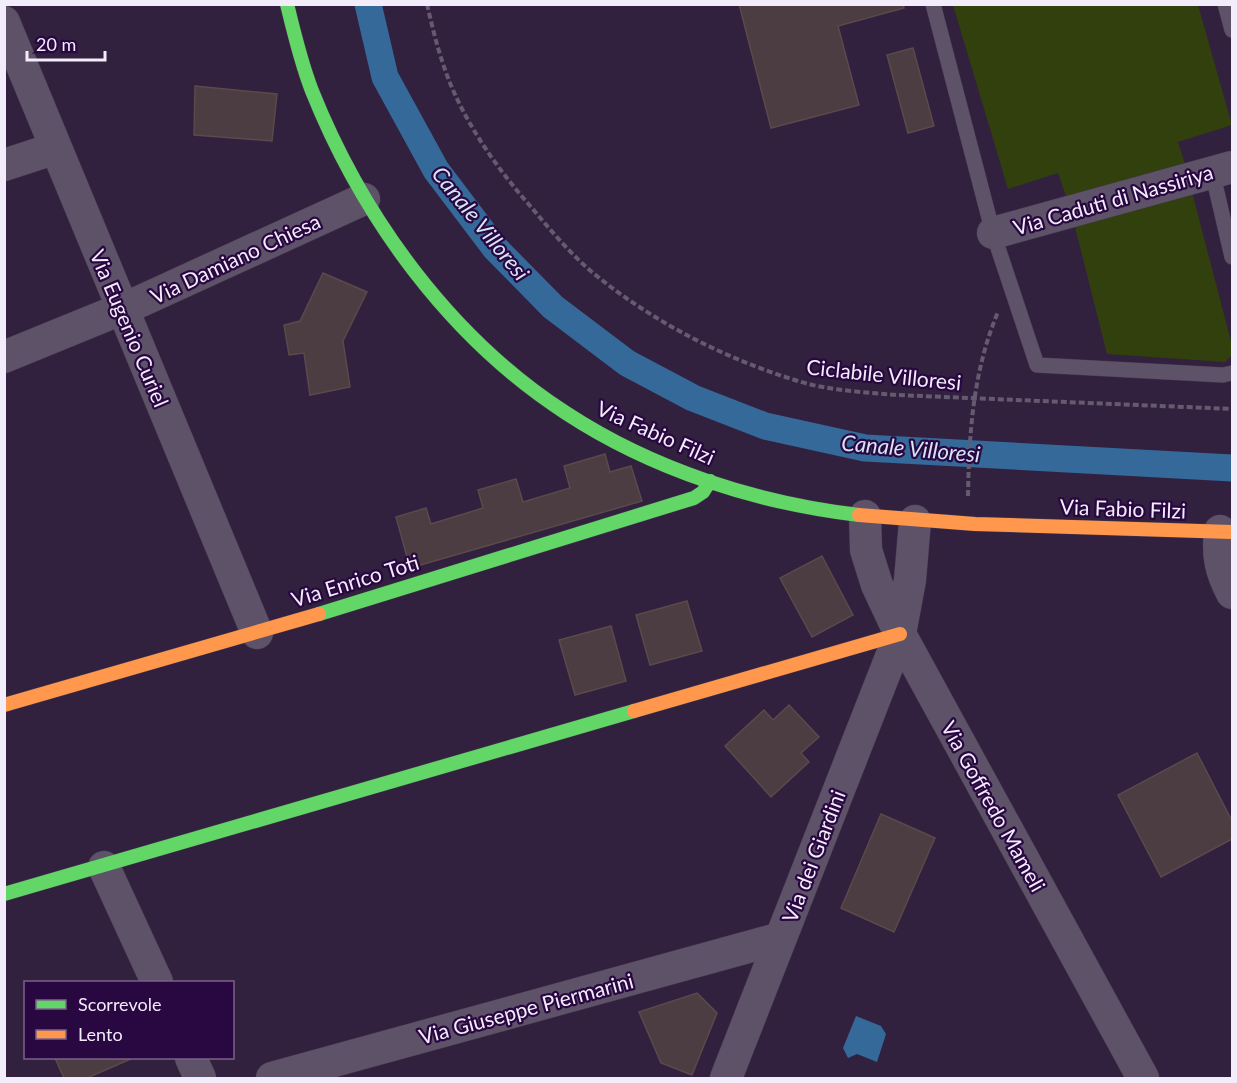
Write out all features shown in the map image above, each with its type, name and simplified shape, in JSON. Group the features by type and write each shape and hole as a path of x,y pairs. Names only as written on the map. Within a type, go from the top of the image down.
{"street":[{"name":"Via Fabio Filzi","path":"287,4 311,89 339,153 364,199 401,253 434,295 492,353 544,398 597,432 710,481 762,498 865,516 915,521 1226,531"},
{"name":"Via Eugenio Curiel","path":"4,22 257,633"},
{"path":"4,165 56,148"},
{"name":"Via Caduti di Nassiriya","path":"993,233 1222,169"},
{"name":"Via Damiano Chiesa","path":"4,357 122,309 364,199"},
{"name":"Via Enrico Toti","path":"4,705 257,633 694,498 703,492 710,481"},
{"name":"Via Goffredo Mameli","path":"865,516 866,550 877,585 900,634 1143,1078"},
{"path":"4,894 105,867 900,634 910,580 915,521"},
{"path":"1226,531 1218,551 1222,570 1233,593"},
{"name":"Via dei Giardini","path":"726,1078 900,634"},
{"path":"105,867 158,981"},
{"name":"Via Giuseppe Piermarini","path":"272,1078 781,938"},
{"path":"191,1059 200,1078"}],"lane":[{"path":"933,4 993,233 1036,365 1223,375 1233,373"},
{"path":"1225,4 1233,30"},
{"path":"1222,169 1233,257"}],"path":[{"name":"Ciclabile Villoresi","path":"427,4 450,83 473,128 506,179 553,233 596,276 639,307 697,341 752,365 801,382 848,390 897,395 1233,410"},
{"path":"968,483 974,398 988,336 1012,288"}],"green space":[{"path":"953,5 1198,5 1232,125 1178,142 1185,164 1066,196 1058,173 1008,189"},
{"path":"1192,192 1232,345 1232,355 1225,362 1107,354 1074,223"}],"water":[{"path":"856,1016 881,1026 886,1034 877,1062 857,1054 848,1058 843,1048"}],"building":[{"path":"739,4 903,4 904,8 838,26 859,105 771,128"},
{"path":"913,48 934,126 908,133 887,55"},
{"path":"195,86 277,94 272,141 194,135"},
{"path":"323,273 367,292 343,341 350,387 310,395 304,353 289,355 284,325 300,321"},
{"path":"605,454 610,472 631,466 642,501 410,568 396,517 426,508 431,524 483,508 478,490 516,479 523,502 570,488 564,466"},
{"path":"822,556 853,615 812,637 780,578"},
{"path":"687,601 702,651 650,665 636,615"},
{"path":"611,626 626,681 575,695 559,640"},
{"path":"789,705 819,737 801,753 809,762 771,797 725,746 764,710 773,720"},
{"path":"1197,753 1232,821 1232,839 1161,877 1118,795"},
{"path":"881,814 935,838 894,932 841,908"},
{"path":"697,993 717,1013 692,1075 661,1063 639,1012"},
{"path":"55,1059 131,1059 87,1078 64,1078"}],"waterway":[{"name":"Canale Villoresi","path":"368,4 385,77 436,170 495,248 553,307 627,363 693,398 765,426 865,448 1232,468"}],"traffic: fast":[{"path":"287,4 312,91 357,184 384,229 415,272 448,312 485,349 524,383 566,413 599,433 670,467 707,481 782,502 859,515"},
{"path":"319,614 694,498 703,492 710,481"},
{"path":"4,894 634,711"}],"traffic: slow":[{"path":"859,515 975,524 1232,532"},
{"path":"4,705 319,614"},
{"path":"634,711 900,634"}]}
